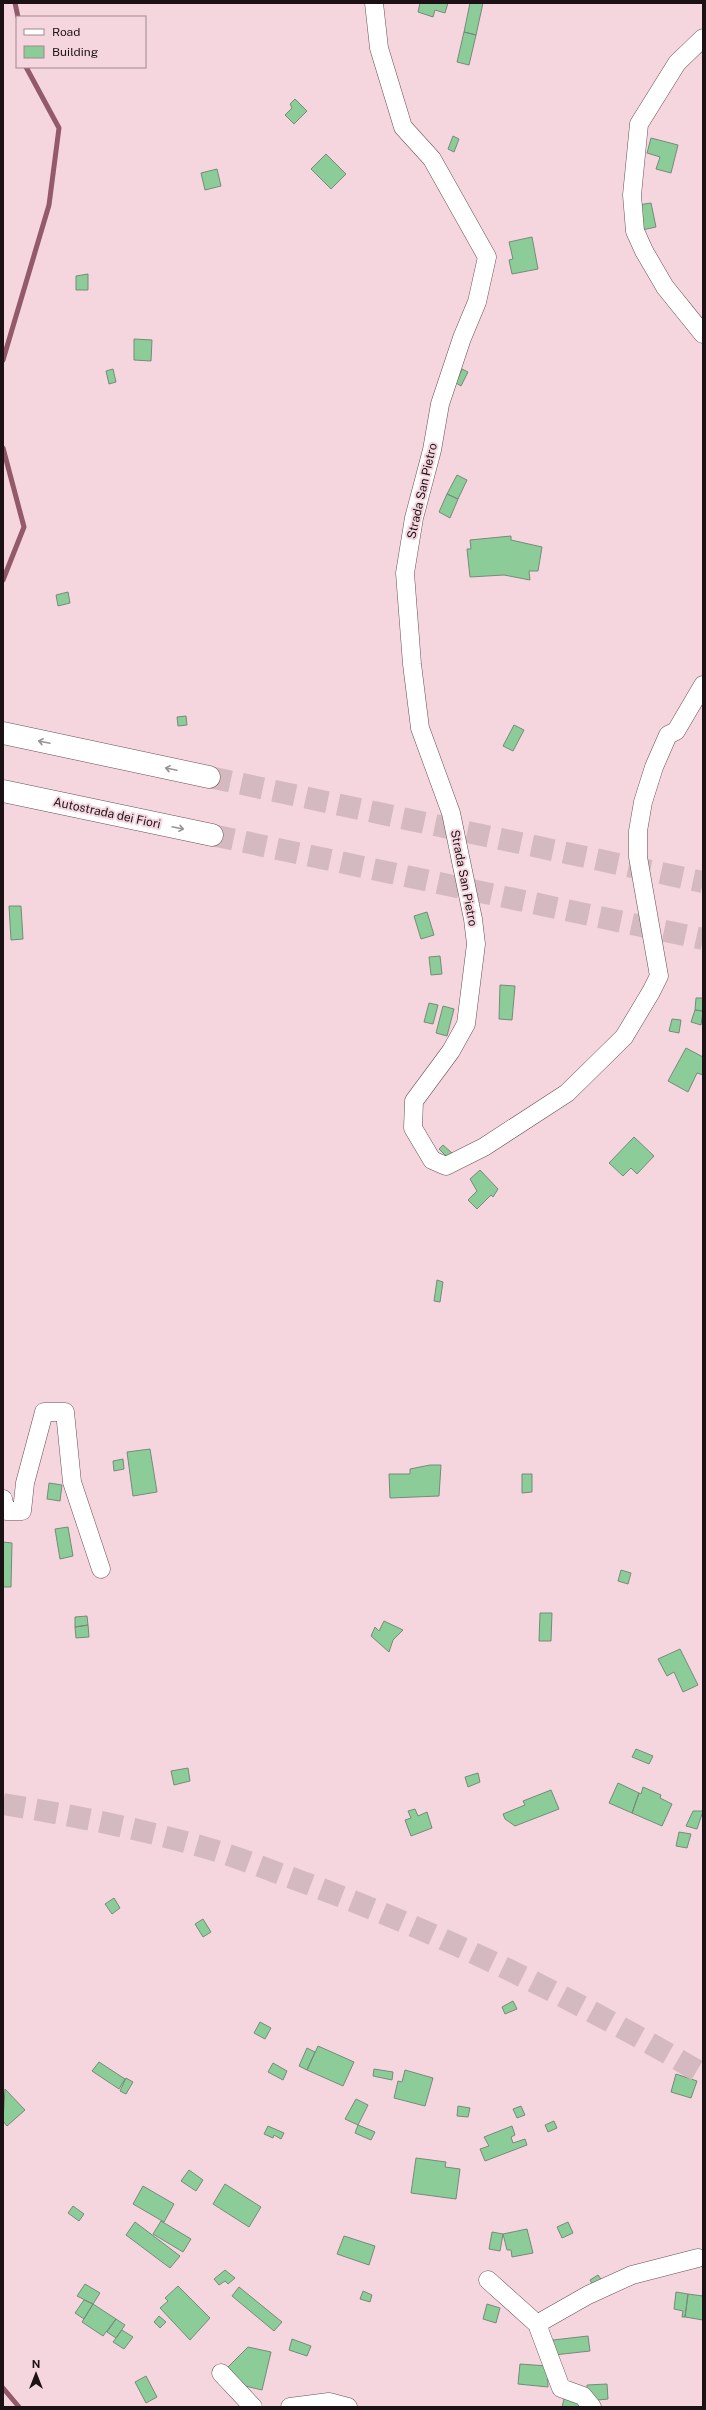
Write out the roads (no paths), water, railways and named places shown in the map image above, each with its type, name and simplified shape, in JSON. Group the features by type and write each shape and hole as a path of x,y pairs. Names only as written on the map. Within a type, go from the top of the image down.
{"highway":[{"path":"3,733 209,777"},
{"name":"Autostrada dei Fiori","path":"3,791 212,835"}],"street":[{"name":"Strada San Pietro","path":"374,3 379,48 403,127 432,159 487,257 477,302 462,338 440,404 432,450 414,518 405,573 412,664 420,728 451,813 473,919 476,944 466,1024 451,1051 414,1101 413,1128 432,1160 446,1166 484,1147 567,1093 624,1037 642,1008 659,976 638,857 638,831 643,802 654,767 668,735 676,731 703,685"},
{"path":"703,38 678,63 638,124 632,195 635,231 644,251 665,287 703,334"},
{"path":"3,1499 6,1511 22,1511 25,1483 44,1412 65,1412 72,1482 101,1568"},
{"path":"537,2324 588,2295 632,2275 698,2258"},
{"path":"488,2280 537,2324 561,2388 583,2396 592,2407"},
{"path":"221,2373 253,2407"},
{"path":"290,2407 329,2402 348,2407"}],"waterway":[{"path":"15,3 18,16"},
{"path":"3,360 49,205 59,128 27,68"},
{"path":"3,448 24,527 3,580"},
{"path":"3,2388 19,2407"}],"tunnel":[{"path":"209,777 703,882"},
{"path":"212,835 703,939"},
{"path":"3,1804 104,1822 178,1840 236,1857 343,1897 448,1942 552,1991 653,2045 703,2074"}]}
